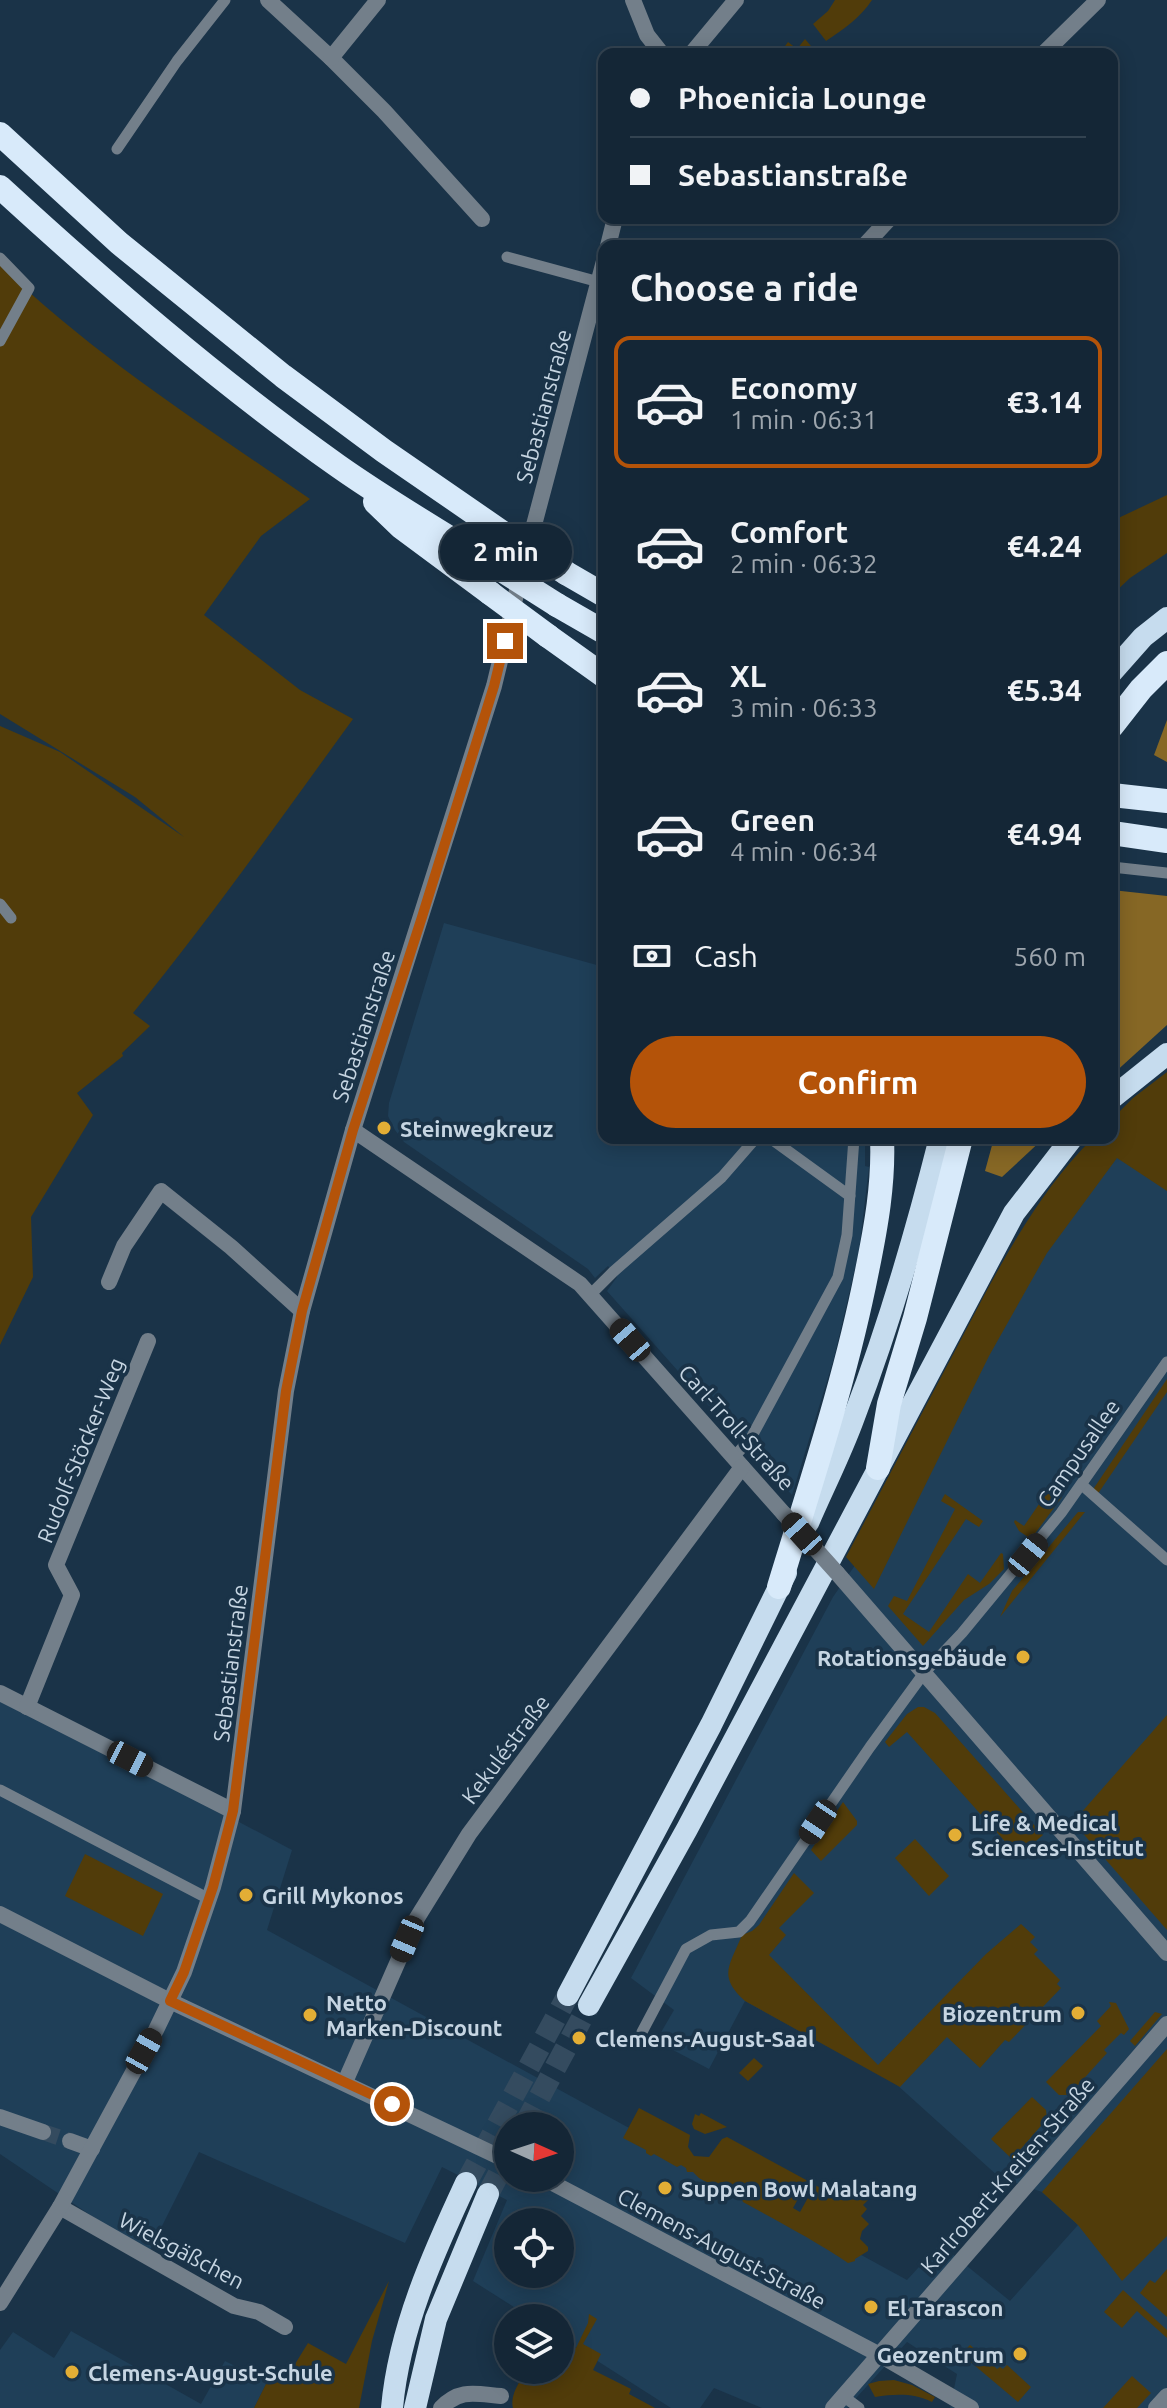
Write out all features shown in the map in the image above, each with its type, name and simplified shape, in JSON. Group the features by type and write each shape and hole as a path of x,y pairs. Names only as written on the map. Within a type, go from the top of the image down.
{"highway":[{"path":"0,134 119,243 283,376 384,451 506,535 598,592"},
{"path":"0,187 208,369 339,467 598,629"},
{"path":"339,467 401,527 598,672"},
{"path":"1118,665 1143,637 1167,618"},
{"path":"1118,718 1167,663"},
{"path":"1118,796 1167,801"},
{"path":"1118,835 1167,841"},
{"path":"1118,1093 1167,1054"},
{"path":"779,1587 843,1377 860,1309 881,1191 882,1144"},
{"path":"568,1995 711,1725 779,1587 858,1407 887,1326 938,1144"},
{"path":"878,1468 889,1404 915,1318 959,1144"},
{"path":"589,2005 708,1790 1014,1213 1067,1144"},
{"path":"392,2408 412,2314 466,2183"},
{"path":"415,2408 436,2319 488,2194"}],"street":[{"path":"268,0 384,111 482,219"},
{"path":"331,58 378,0"},
{"path":"633,0 647,35 657,48"},
{"path":"696,48 736,0"},
{"path":"1049,48 1098,0"},
{"path":"870,240 884,224"},
{"name":"Sebastianstraße","path":"0,2303 60,2207 170,2001 184,1972 209,1899 233,1811 286,1391 302,1311 353,1130 494,686 521,574 598,305"},
{"name":"Carl-Troll-Straße","path":"353,1130 580,1284 837,1573 1167,1953"},
{"path":"109,1282 124,1246 161,1191 231,1247 302,1311"},
{"name":"Rudolf-Stöcker-Weg","path":"27,1707 72,1595 56,1565 148,1341"},
{"name":"Kekuléstraße","path":"345,2082 417,1918 469,1834 738,1462"},
{"path":"0,1693 233,1811"},
{"path":"0,1914 170,2001 494,2154"},
{"name":"Karlrobert-Kreiten-Straße","path":"838,2402 1167,2024"},
{"path":"0,2117 43,2132"},
{"path":"70,2141 92,2149"},
{"name":"Clemens-August-Straße","path":"570,2192 880,2355 971,2408"},
{"name":"Wielsgäßchen","path":"60,2207 234,2306 259,2312 285,2327"},
{"path":"441,2408 450,2398 462,2394 501,2396"},
{"path":"1156,2408 1167,2396"}],"lane":[{"path":"117,149 177,61 225,0"},
{"path":"507,257 598,282"},
{"path":"0,258 29,288 0,341"},
{"path":"1118,868 1167,873"},
{"path":"0,904 11,918"},
{"path":"590,1295 722,1177 751,1144"},
{"path":"778,1144 850,1196"},
{"path":"738,1462 838,1277 847,1235 854,1144"},
{"name":"Campusallee","path":"642,2032 686,1949 711,1935 739,1932 750,1921 924,1673 1028,1555 1082,1485 1167,1362"},
{"path":"1082,1485 1167,1560"},
{"path":"0,1790 209,1899"},
{"path":"838,2402 859,2408"}],"shaded area":[{"path":"835,0 872,0 857,18 826,41 813,24"},
{"path":"805,39 813,48 798,48"},
{"path":"0,265 111,359 310,499 261,536 204,615 300,690 353,719 218,904 133,1013 150,1026 122,1053 123,1056 77,1093 93,1115 31,1217 33,1277 0,1345 0,726 60,752 184,837 135,797 0,714"},
{"path":"1167,495 1167,553 1118,589 1118,518"},
{"path":"1167,720 1167,762 1154,755"},
{"path":"1118,891 1167,896 1167,1025 1118,1070"},
{"path":"444,923 598,965 598,1144 865,1144 865,1166 869,1167 859,1251 834,1358 792,1495 755,1454 757,1445 745,1433 733,1433 607,1291 617,1277 608,1266 595,1278 588,1269 404,1142 388,1116 389,1103"},
{"path":"1167,1072 1167,1191 1117,1158 1047,1253 989,1356 874,1589 846,1557 1001,1265 1034,1211 1088,1144 1118,1144 1118,1113"},
{"path":"1167,1107 1167,2408 950,2408 957,2374 907,2342 847,2408 762,2408 714,2388 700,2408 671,2408 574,2346 574,2304 509,2304 473,2281 494,2231 494,2288 574,2288 574,2208 504,2208 507,2200 442,2167 405,2243 199,2152 148,2254 0,2154 0,1695 292,1850 267,1930 907,2280 940,2244 1010,2301 1078,2225 1042,2192 999,2177 896,2084 745,2001 709,2069 656,2041 674,2010 631,1978 833,1597 858,1561 1047,1224"},
{"path":"992,1144 1038,1144 1002,1177 985,1171"},
{"path":"1167,1379 1167,1392 1095,1498 1094,1488"},
{"path":"1050,1488 1062,1497 1031,1539 1019,1531 1014,1522 1024,1526"},
{"path":"945,1494 983,1521 979,1527 966,1519 903,1614 929,1632 968,1574 980,1583 1001,1553 1004,1569 989,1584 964,1600 923,1646 888,1606 894,1596 907,1601 955,1509 941,1501"},
{"path":"1078,1512 1085,1512 1000,1617 1012,1591"},
{"path":"918,1707 935,1713 1043,1835 1018,1856 907,1732 889,1747 885,1742 907,1714"},
{"path":"1167,1715 1167,1930 1073,1822"},
{"path":"843,1802 857,1825 821,1861 811,1850"},
{"path":"915,1839 949,1876 929,1896 895,1858"},
{"path":"85,1854 163,1894 143,1936 65,1896"},
{"path":"794,1873 814,1893 779,1928 786,1935 769,1955 878,2065 986,1954 1021,1924 1035,1937 1030,1942 1038,1950 1034,1954 1060,1980 1057,1984 1061,1988 980,2068 947,2037 900,2087 745,2001 731,1984 728,1970 742,1935 759,1925"},
{"path":"1109,2002 1116,2003 1129,2029 1104,2050 1107,2053 1069,2095 1059,2095 1046,2082 1101,2026 1097,2021 1111,2006"},
{"path":"1155,2012 1162,2014 1135,2046 1130,2041"},
{"path":"1167,2049 1167,2236 1122,2281 1078,2225 1042,2192"},
{"path":"754,2058 763,2066 748,2081 739,2073"},
{"path":"1032,2097 1046,2110 1047,2119 1012,2159 991,2139"},
{"path":"639,2108 690,2135 688,2147 694,2156 709,2157 727,2137 808,2181 793,2208 800,2212 815,2185 843,2200 869,2199 863,2205 867,2209 861,2216 869,2224 862,2231 860,2239 868,2251 848,2263 743,2202 740,2195 732,2196 726,2193 723,2186 715,2187 693,2172 687,2172 681,2165 677,2167 646,2153 646,2150 623,2138"},
{"path":"701,2113 727,2127 705,2134 694,2129 695,2114 699,2116"},
{"path":"1167,2269 1167,2317 1140,2293 1150,2280 1155,2283"},
{"path":"389,2281 372,2341 359,2408 254,2408 267,2382 284,2382 308,2343 346,2364"},
{"path":"1123,2290 1167,2330 1167,2338 1137,2311 1122,2328 1104,2312"},
{"path":"589,2314 597,2319 583,2344 601,2354 593,2370 631,2389 629,2394 655,2408 513,2408 514,2393 519,2384 574,2384 574,2347 588,2323"},
{"name":"Clemens-August-Schule","path":"71,2331 201,2404 225,2361 267,2382 254,2408 0,2408 0,2350 13,2332 54,2358"},
{"path":"970,2345 990,2367 992,2364 997,2369 1003,2369 1007,2365 1031,2387 1018,2402 961,2354"},
{"path":"1132,2376 1151,2393 1137,2408 1103,2408"},
{"path":"894,2380 935,2397 932,2402 904,2395 875,2397 868,2384"}],"tunnel":[{"path":"466,2183 568,1995"},
{"path":"532,2112 589,2005"},
{"path":"43,2132 70,2141"},
{"path":"488,2194 494,2183"}],"place":[{"name":"Steinwegkreuz","path":"384,1128"},
{"name":"Rotationsgebäude","path":"1023,1657"},
{"name":"Life & Medical Sciences-Institut","path":"955,1835"},
{"name":"Grill Mykonos","path":"246,1895"},
{"name":"Biozentrum","path":"1078,2013"},
{"name":"Netto Marken-Discount","path":"310,2015"},
{"name":"Clemens-August-Saal","path":"579,2038"},
{"name":"Suppen Bowl Malatang","path":"665,2188"},
{"name":"El Tarascon","path":"871,2307"},
{"name":"Geozentrum","path":"1020,2354"},
{"name":"Clemens-August-Schule","path":"72,2372"}],"route":[{"path":"392,2104 170,2001 184,1972 213,1887 233,1811 286,1391 302,1311 353,1130 494,686 505,641"}]}
